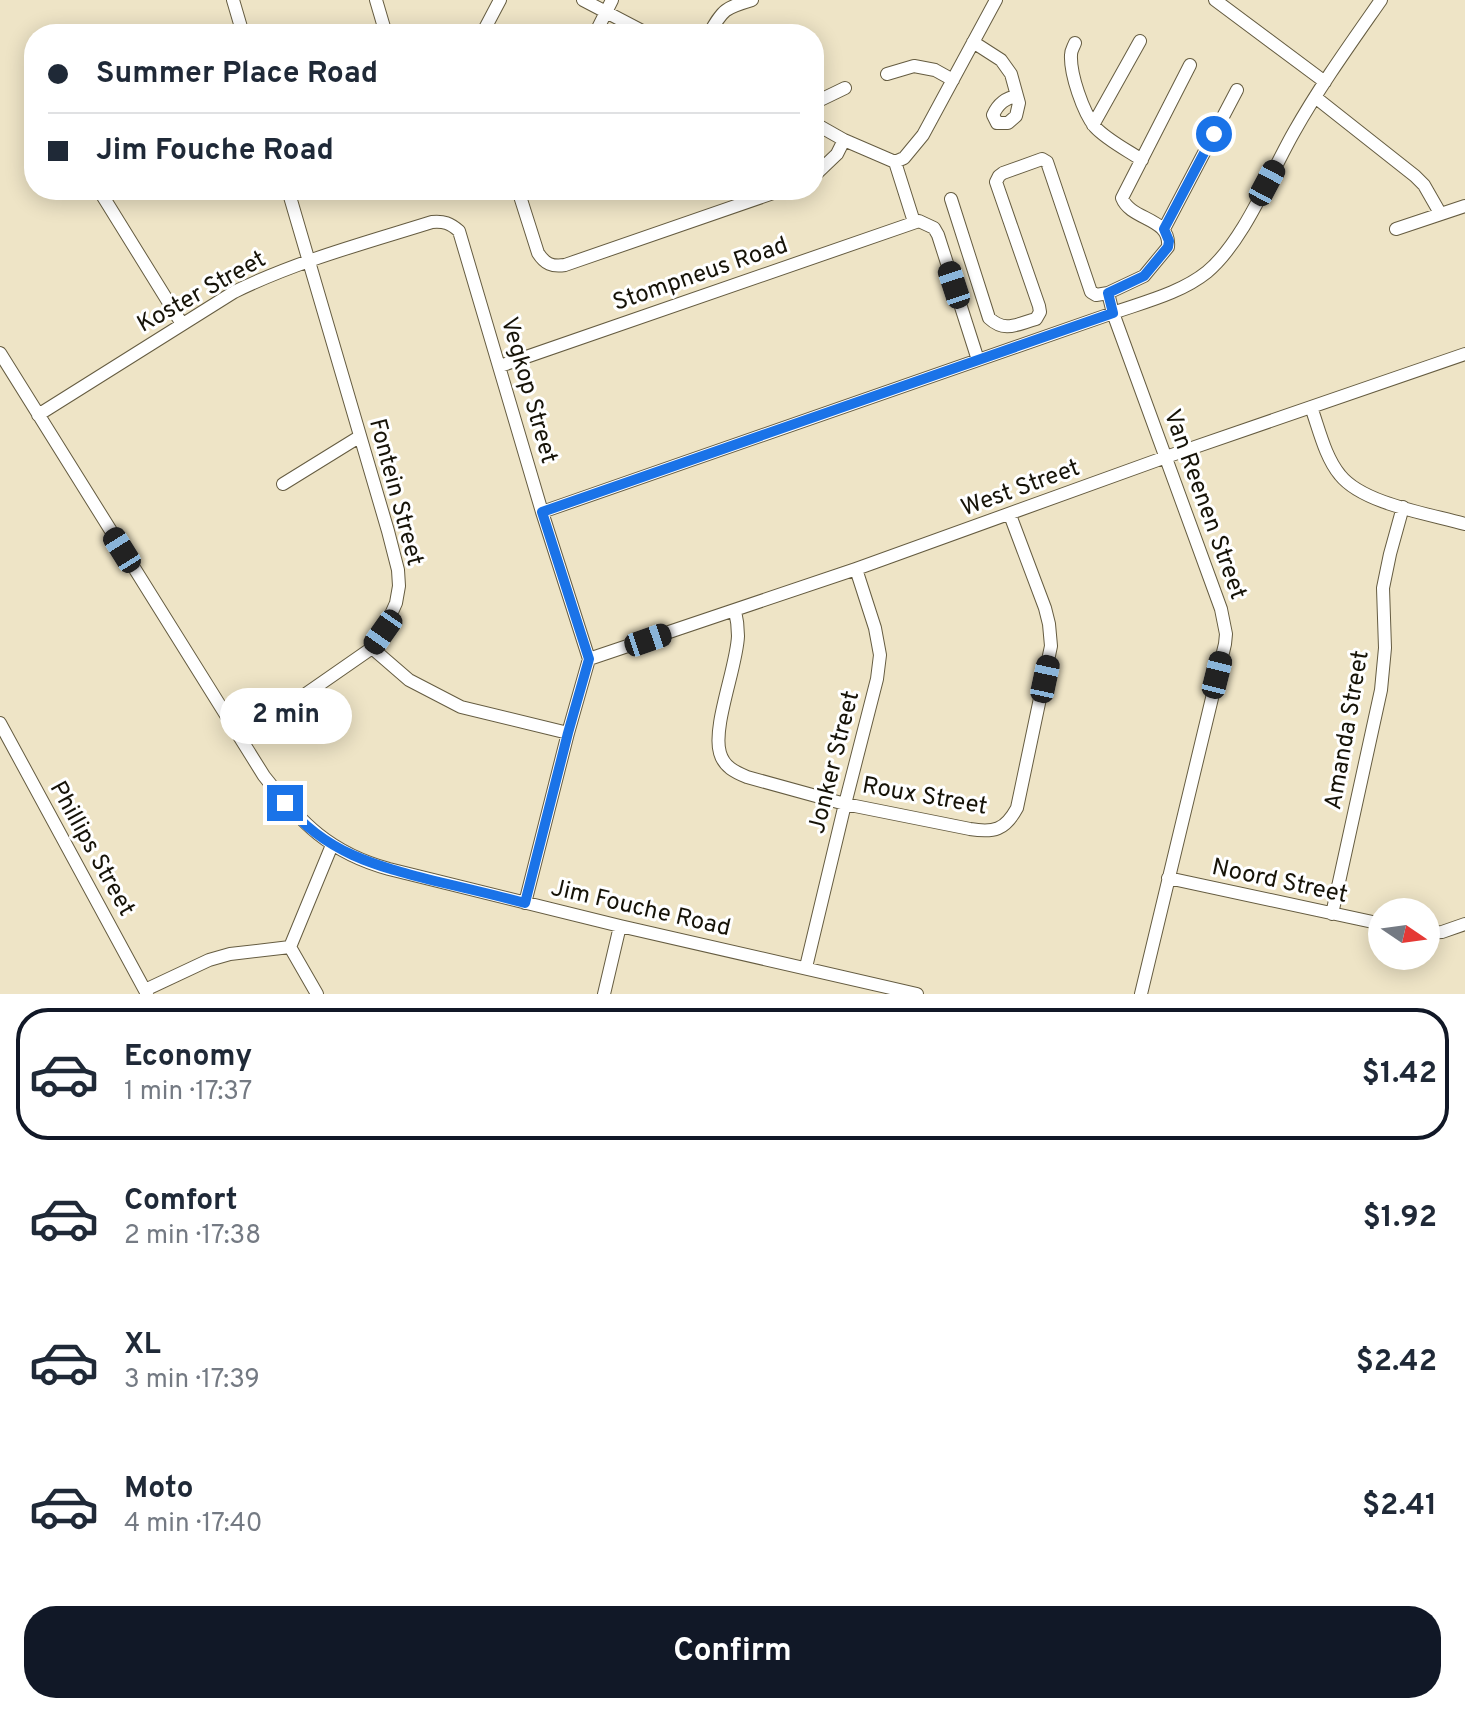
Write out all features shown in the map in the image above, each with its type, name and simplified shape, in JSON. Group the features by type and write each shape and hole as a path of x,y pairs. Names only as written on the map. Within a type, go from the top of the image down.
{"street":[{"path":"233,0 240,24"},
{"path":"376,0 383,24"},
{"path":"487,24 500,0"},
{"path":"583,0 609,6 634,24"},
{"path":"714,24 725,9 752,0"},
{"path":"824,129 895,162 904,158 923,135 996,0"},
{"path":"1215,0 1325,82"},
{"path":"542,512 1113,313 1195,280 1216,264 1239,234 1315,97 1381,0"},
{"path":"600,24 609,6"},
{"path":"1093,125 1140,41"},
{"path":"973,42 1007,66 1017,96"},
{"path":"1075,43 1070,52 1074,75 1093,125 1142,160"},
{"path":"951,199 989,318 1003,328 1036,319 1040,312 996,182 1003,173 1042,159 1047,162 1091,292 1096,295 1108,293 1144,276 1168,247 1169,241 1164,229 1131,210 1122,198 1190,65"},
{"path":"887,74 914,66 935,70 953,80"},
{"path":"824,98 845,88"},
{"path":"1164,229 1237,90"},
{"path":"1315,97 1424,185 1440,213"},
{"path":"824,166 837,154 844,140"},
{"path":"895,162 914,222 934,228 938,235 978,360"},
{"path":"105,200 182,324"},
{"name":"Fontein Street","path":"241,739 372,648 396,603 399,586 398,570 291,200"},
{"path":"521,200 538,253 544,261 557,266 753,200"},
{"path":"1396,229 1465,206"},
{"name":"Koster Street","path":"38,415 234,292 263,278 308,261 432,222 444,221"},
{"name":"Vegkop Street","path":"444,221 459,231 589,659"},
{"name":"Stompneus Road","path":"500,366 914,222"},
{"name":"Van Reenen Street","path":"1108,293 1221,609 1226,634 1141,994"},
{"name":"Jim Fouche Road","path":"0,353 264,776 291,811 332,845 377,866 917,994"},
{"name":"West Street","path":"589,659 856,569 1166,457 1465,354"},
{"path":"1311,407 1330,459 1338,473 1357,490 1374,498 1465,524"},
{"path":"283,484 359,437"},
{"name":"Amanda Street","path":"1332,914 1381,690 1384,660 1383,588 1403,507"},
{"name":"Roux Street","path":"735,611 737,645 718,745 724,763 732,771 845,804 986,831 997,830 1011,818 1020,795 1050,656 1051,637 1045,608 1010,515"},
{"name":"Jonker Street","path":"806,967 877,679 880,655 875,628 856,569"},
{"path":"372,648 409,680 461,707 568,733"},
{"path":"525,903 589,659"},
{"name":"Phillips Street","path":"0,723 146,992"},
{"path":"290,947 332,845"},
{"name":"Noord Street","path":"1168,878 1368,921"},
{"path":"1440,932 1465,924"},
{"path":"604,994 620,926"},
{"path":"146,992 209,960 230,954 290,947"},
{"path":"290,947 317,994"}],"route":[{"path":"285,803 332,845 366,862 525,903 589,659 542,512 1113,313 1108,293 1144,276 1168,247 1164,229 1214,134"}]}
